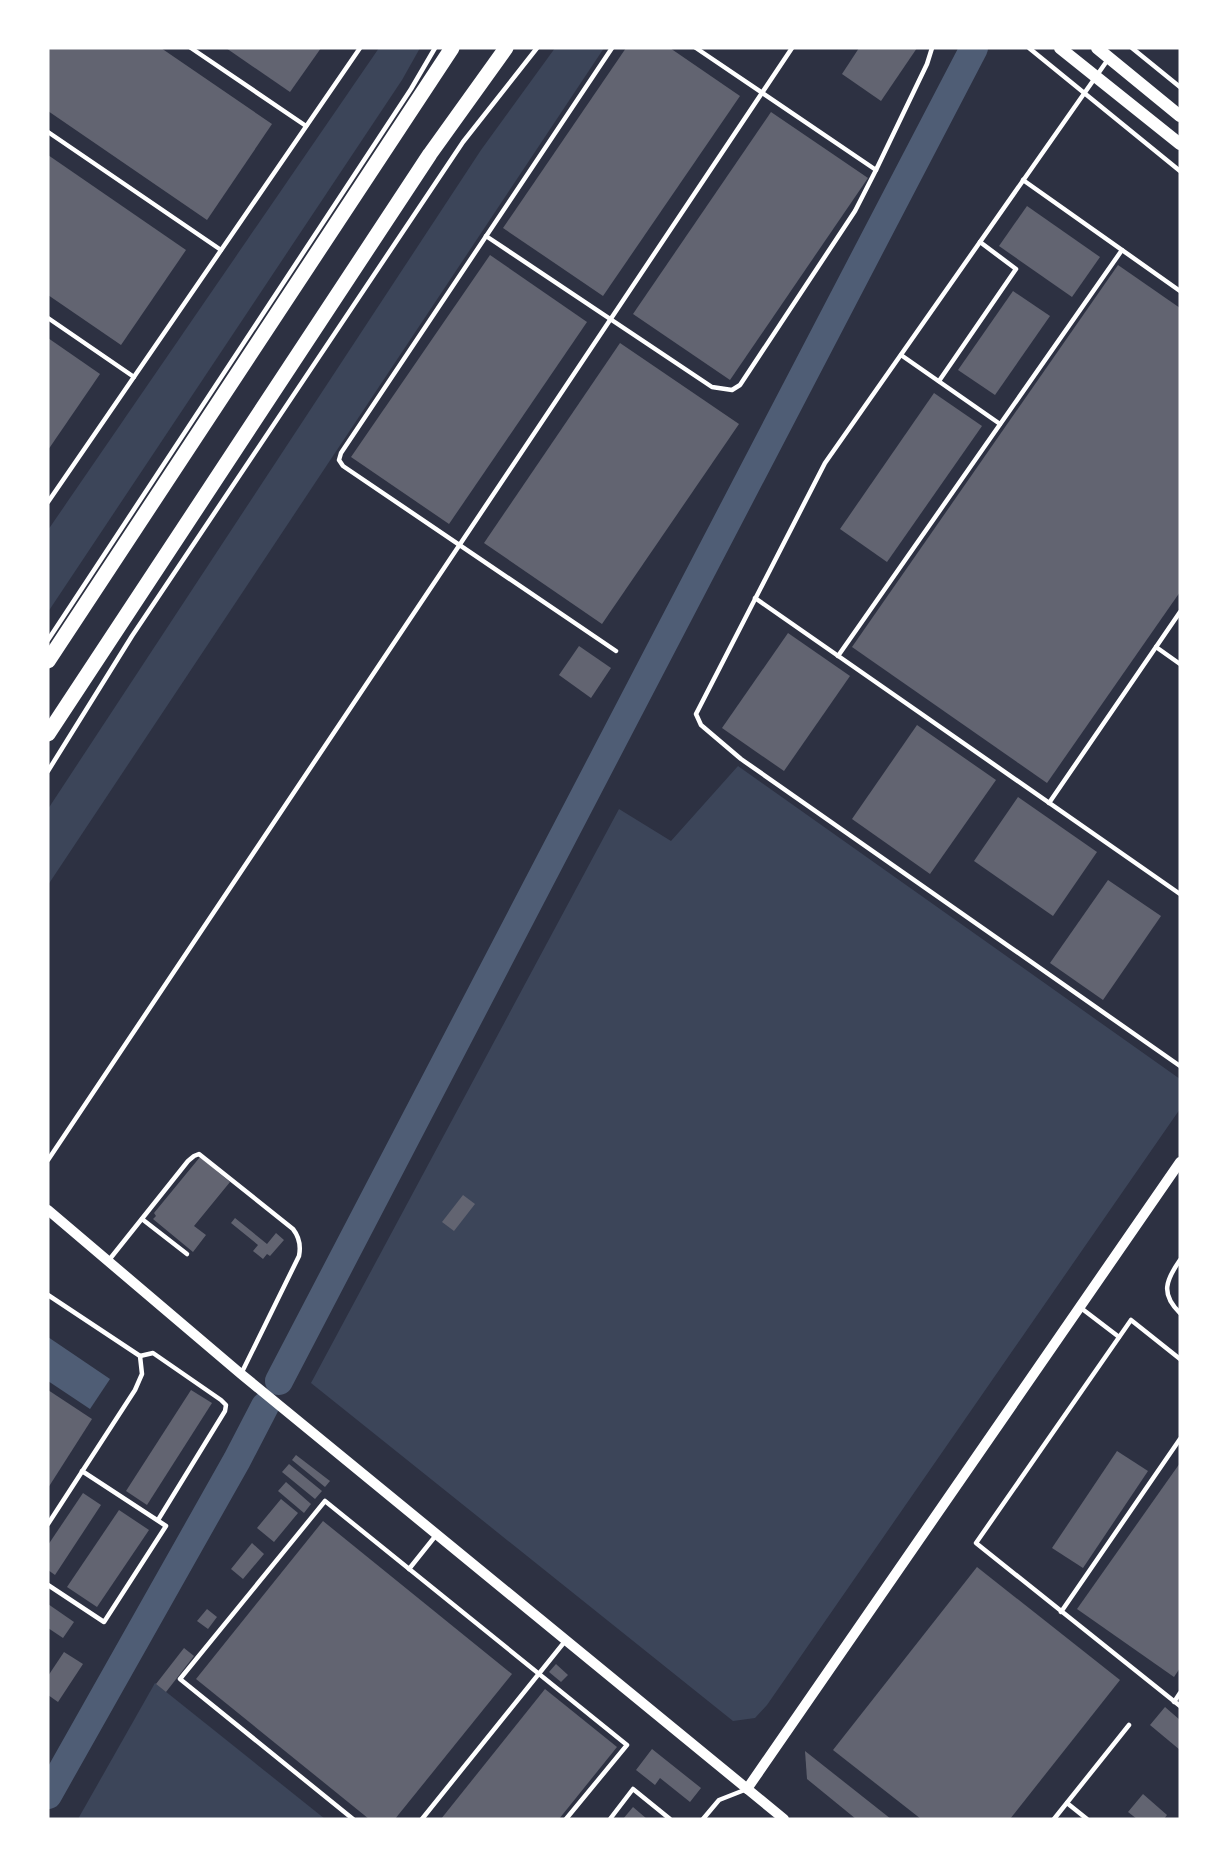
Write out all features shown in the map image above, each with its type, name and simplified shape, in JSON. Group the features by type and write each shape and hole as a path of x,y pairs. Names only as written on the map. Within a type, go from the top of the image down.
{"main road":[{"path":"48,661 452,48"},
{"path":"48,734 430,154 506,48"},
{"path":"1060,48 1178,140"},
{"path":"1097,48 1180,116"}],"street":[{"path":"747,1789 1180,1161"},
{"path":"48,1210 241,1374 784,1819"}],"lane":[{"path":"192,48 306,126"},
{"path":"48,502 360,48"},
{"path":"48,640 404,99 435,48"},
{"path":"48,771 132,636 463,142 537,48"},
{"path":"612,48 341,453 339,460 343,466 616,651"},
{"path":"696,48 876,170"},
{"path":"48,1160 792,48"},
{"path":"486,236 712,387 732,390 740,385 855,211 927,64 932,48"},
{"path":"1029,48 1180,171"},
{"path":"1132,48 1180,87"},
{"path":"1108,57 825,463 696,714 701,725 741,759 1180,1066"},
{"path":"48,132 221,250"},
{"path":"1023,180 1180,291"},
{"path":"939,381 1016,269 980,243"},
{"path":"838,656 1122,250"},
{"path":"48,318 134,377"},
{"path":"901,355 1000,424"},
{"path":"755,598 1180,894"},
{"path":"1049,803 1180,612"},
{"path":"1156,647 1180,664"},
{"path":"108,1261 188,1161 199,1154 293,1229 297,1234 300,1247 299,1256 241,1374"},
{"path":"142,1219 187,1254"},
{"path":"1180,1260 1167,1284 1168,1296 1180,1313"},
{"path":"48,1295 140,1356 153,1353 226,1405 225,1411 158,1520"},
{"path":"1079,1306 1119,1337"},
{"path":"1180,1359 1131,1320 976,1543 1180,1706"},
{"path":"48,1524 135,1390 142,1374 140,1356"},
{"path":"1061,1612 1180,1439"},
{"path":"48,1585 104,1622 166,1526 82,1471"},
{"path":"353,1819 180,1679 325,1501 627,1745 566,1819"},
{"path":"409,1569 437,1534"},
{"path":"422,1819 566,1640"},
{"path":"1174,1702 1180,1693"},
{"path":"1054,1819 1129,1725"},
{"path":"610,1819 633,1789 670,1819"},
{"path":"703,1819 719,1800 747,1789"},
{"path":"1067,1803 1087,1819"}],"shaded area":[{"path":"379,48 420,48 402,80 48,612 48,530"},
{"path":"555,48 604,48 48,885 48,809 481,150"},
{"path":"738,766 1180,1079 1180,1109 767,1705 755,1718 733,1721 311,1383 619,809 671,841"},
{"path":"48,1337 110,1379 90,1409 48,1381"},
{"path":"155,1683 325,1819 78,1819"}],"building":[{"path":"48,48 161,48 272,124 207,220 48,111"},
{"path":"226,48 321,48 290,92"},
{"path":"626,48 670,48 740,96 603,296 503,228"},
{"path":"859,48 917,48 881,101 842,74"},
{"path":"771,112 868,178 730,380 633,314"},
{"path":"48,155 186,250 121,345 48,295"},
{"path":"1027,206 1100,257 1072,297 999,246"},
{"path":"490,255 587,322 449,524 351,457"},
{"path":"1118,265 1180,308 1180,592 1047,783 852,647"},
{"path":"1013,291 1050,316 995,395 958,370"},
{"path":"48,338 100,374 48,450"},
{"path":"620,343 739,424 602,624 484,543"},
{"path":"934,393 982,426 887,562 840,529"},
{"path":"788,633 850,676 784,771 722,728"},
{"path":"579,646 611,668 591,698 559,675"},
{"path":"917,725 996,780 930,874 852,819"},
{"path":"1018,797 1097,852 1053,916 974,861"},
{"path":"1108,880 1161,916 1103,1000 1050,963"},
{"path":"200,1157 230,1182 194,1226 206,1235 193,1252 153,1219 156,1216 154,1213"},
{"path":"463,1195 475,1204 454,1231 442,1222"},
{"path":"235,1218 267,1244 276,1233 284,1240 270,1256 267,1254 263,1259 253,1251 258,1245 231,1223"},
{"path":"48,1390 92,1419 48,1488"},
{"path":"191,1390 212,1403 147,1505 126,1491"},
{"path":"1117,1451 1148,1471 1083,1568 1052,1548"},
{"path":"296,1455 330,1481 325,1487 292,1460"},
{"path":"1180,1463 1180,1668 1174,1677 1077,1609"},
{"path":"289,1464 322,1491 315,1499 282,1472"},
{"path":"286,1482 311,1504 304,1513 278,1491"},
{"path":"83,1493 101,1505 55,1575 48,1570 48,1545"},
{"path":"281,1499 298,1513 274,1542 257,1528"},
{"path":"119,1510 149,1530 97,1607 67,1587"},
{"path":"323,1521 512,1674 395,1819 369,1819 196,1679"},
{"path":"252,1543 264,1554 243,1579 231,1569"},
{"path":"977,1567 1120,1680 1010,1819 921,1819 833,1750"},
{"path":"48,1604 74,1622 63,1638 48,1628"},
{"path":"207,1609 217,1617 208,1629 197,1621"},
{"path":"184,1648 194,1656 166,1692 156,1684"},
{"path":"64,1652 83,1664 58,1702 48,1695 48,1676"},
{"path":"556,1664 568,1675 561,1682 549,1672"},
{"path":"545,1689 617,1747 559,1819 441,1819"},
{"path":"1165,1707 1180,1720 1180,1750 1150,1725"},
{"path":"652,1749 701,1788 690,1802 660,1778 655,1785 636,1770"},
{"path":"805,1751 891,1819 856,1819 807,1779"},
{"path":"1143,1794 1167,1815 1164,1819 1137,1819 1128,1812"},
{"path":"633,1807 647,1819 623,1819"}],"waterway":[{"path":"279,1381 974,48"},
{"path":"48,1795 237,1460 265,1406"}]}
